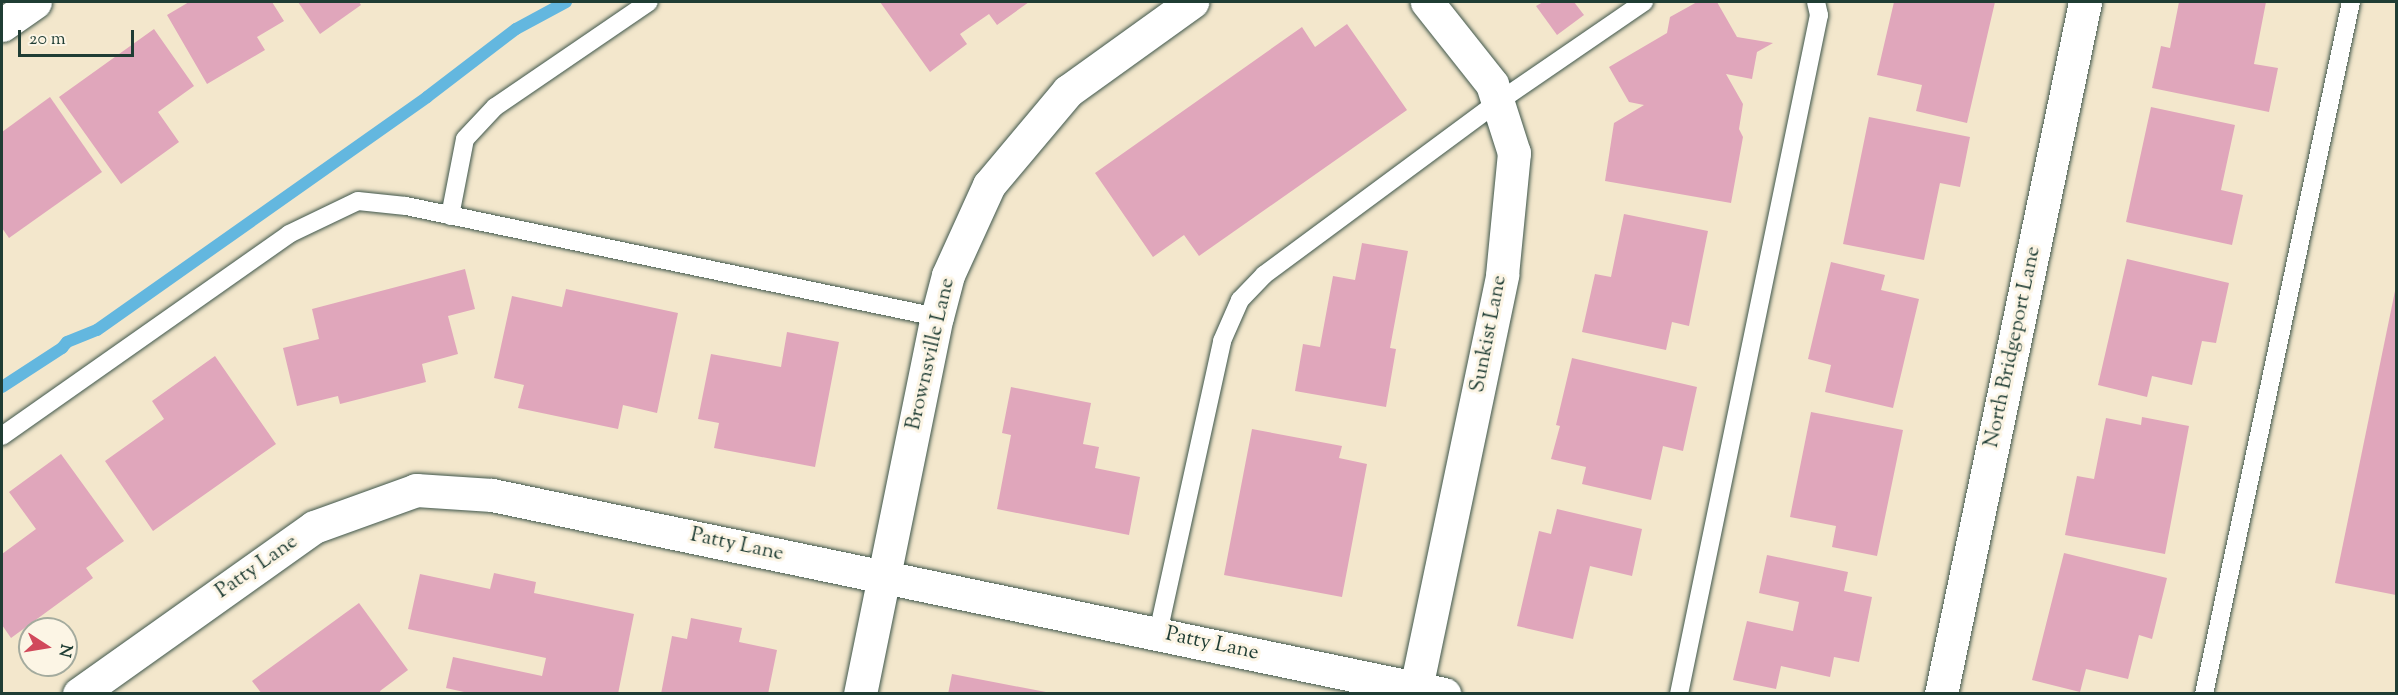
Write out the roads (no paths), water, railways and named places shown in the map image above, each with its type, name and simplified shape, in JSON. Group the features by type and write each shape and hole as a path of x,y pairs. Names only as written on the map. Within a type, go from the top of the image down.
{"street":[{"path":"2,25 35,2"},
{"name":"Brownsville Lane","path":"860,693 937,317 948,274 989,185 1068,91 1192,2"},
{"name":"Sunkist Lane","path":"1428,2 1492,84 1514,153 1502,275 1430,691"},
{"name":"North Bridgeport Lane","path":"1941,693 2085,2"},
{"name":"Patty Lane","path":"79,693 314,526 416,490 492,495 885,575 1430,691"}],"lane":[{"path":"450,216 465,139 472,131 495,107 649,2"},
{"path":"1158,633 1222,341 1240,300 1264,275 1498,102 1644,2"},
{"path":"1679,693 1819,15 1816,2"},
{"path":"2204,693 2351,2"},
{"path":"2,436 298,229 358,201 406,206 937,317"}],"waterway":[{"path":"2,387 62,348 67,342 97,330 427,97 516,29 566,2"}]}
